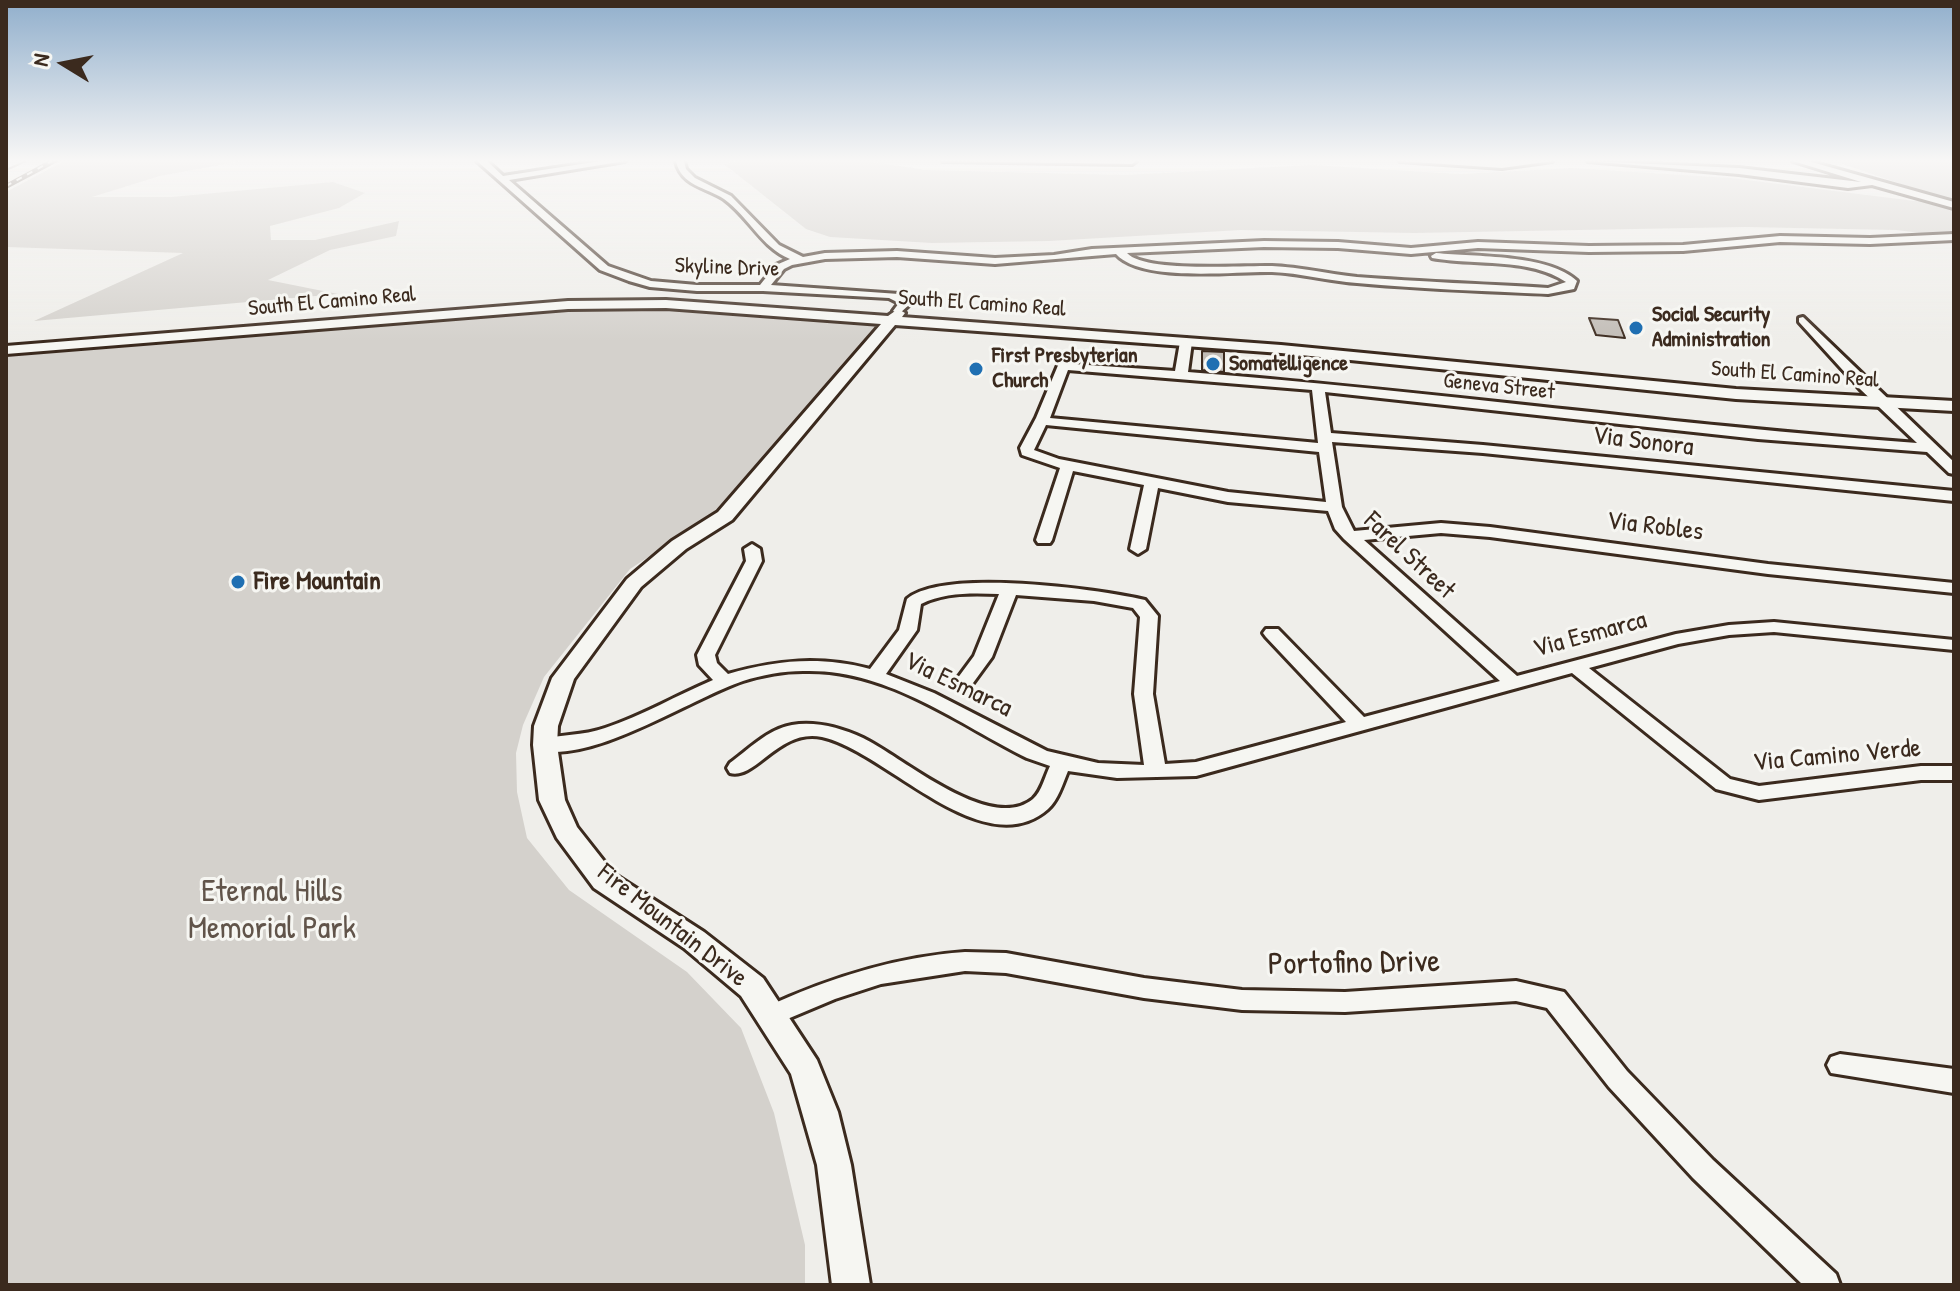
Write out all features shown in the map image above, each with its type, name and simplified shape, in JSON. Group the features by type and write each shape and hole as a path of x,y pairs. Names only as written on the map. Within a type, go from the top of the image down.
{"main road":[{"name":"South El Camino Real","path":"6,342 599,296 699,296 1721,393 1879,398 1954,396"},
{"name":"South El Camino Real","path":"6,350 601,304 702,305 1295,341 1954,406"},
{"name":"Fire Mountain Drive","path":"851,1285 847,1239 821,1112 806,1070 752,987 694,940 604,881 566,831 552,800 545,745 546,726 563,678 634,583 679,545 725,516 896,316"},
{"path":"1186,342 1197,338 1280,344 1295,341"}],"street":[{"name":"Skyline Drive","path":"550,221 604,268 633,279 668,286 889,295 899,297 905,303 896,316"},
{"path":"746,221 754,226"},
{"path":"752,221 769,245 800,259"},
{"path":"1418,251 1478,245 1589,249 1694,247 1780,239 1870,241 1954,237"},
{"path":"1926,238 1954,248"},
{"path":"763,288 780,267 800,259 885,254 995,261 1119,251 1264,244 1418,251 1486,263 1546,267 1566,274 1572,281 1570,287 1548,291 1356,280 1272,269 1226,271 1166,267 1127,260 1119,251"},
{"path":"1803,320 1954,470"},
{"path":"1181,376 1186,342"},
{"name":"Geneva Street","path":"1043,421 1045,408 1063,366 1318,388 1758,435 1932,448"},
{"name":"Farel Street","path":"1318,388 1334,507 1343,529 1513,683"},
{"path":"1043,421 1027,452 1062,464 1228,497 1334,507"},
{"name":"Via Sonora","path":"1043,421 1326,442 1425,442 1809,486 1954,496"},
{"path":"1044,540 1062,464"},
{"path":"1138,549 1152,482"},
{"name":"Via Robles","path":"1350,536 1427,528 1466,530 1768,569 1954,588"},
{"path":"724,680 708,665 706,655 754,561 752,549"},
{"path":"876,674 912,623 915,599 928,594 1010,589 1128,600 1144,607 1149,616 1142,658 1143,713 1156,772"},
{"path":"966,679 983,657 1010,589"},
{"name":"Via Esmarca","path":"545,745 566,745 626,730 724,680 761,670 802,665 856,669 876,674 919,691 1040,756 1109,770 1156,772 1196,769 1676,639 1729,630 1774,627 1954,645"},
{"path":"1272,633 1361,726"},
{"name":"Via Camino Verde","path":"1576,667 1723,784 1743,791 1759,793 1921,773 1954,773"},
{"path":"737,768 778,738 794,731 808,729 845,734 971,811 1001,817 1020,814 1039,805 1063,761"},
{"name":"Portofino Drive","path":"773,1015 824,991 881,972 960,961 999,962 1137,988 1244,1000 1340,1005 1516,991 1555,999 1629,1090 1703,1169 1825,1285"},
{"path":"1840,1065 1954,1081"}],"green space":[{"path":"6,221 288,221 270,226 271,240 315,240 399,221 396,236 330,250 268,280 338,294 34,321 183,253 6,247"},
{"path":"796,221 1954,221 1954,237 1896,230 1745,227 1414,233 1241,230 1049,241 932,243 830,237 806,229"},
{"name":"Eternal Hills Memorial Park","path":"595,306 780,314 872,322 877,326 709,517 630,569 544,677 523,725 516,753 517,792 527,838 569,890 687,972 741,1028 774,1113 805,1245 805,1285 6,1285 6,355"}],"building":[{"path":"1589,318 1618,320 1625,338 1596,335"},
{"name":"Somatelligence","path":"1202,351 1224,352 1224,372 1202,370"}],"place":[{"name":"Social Security Administration","path":"1636,328"},
{"name":"Somatelligence","path":"1213,364"},
{"name":"First Presbyterian Church","path":"976,369"},
{"name":"Fire Mountain","path":"238,582"}]}
